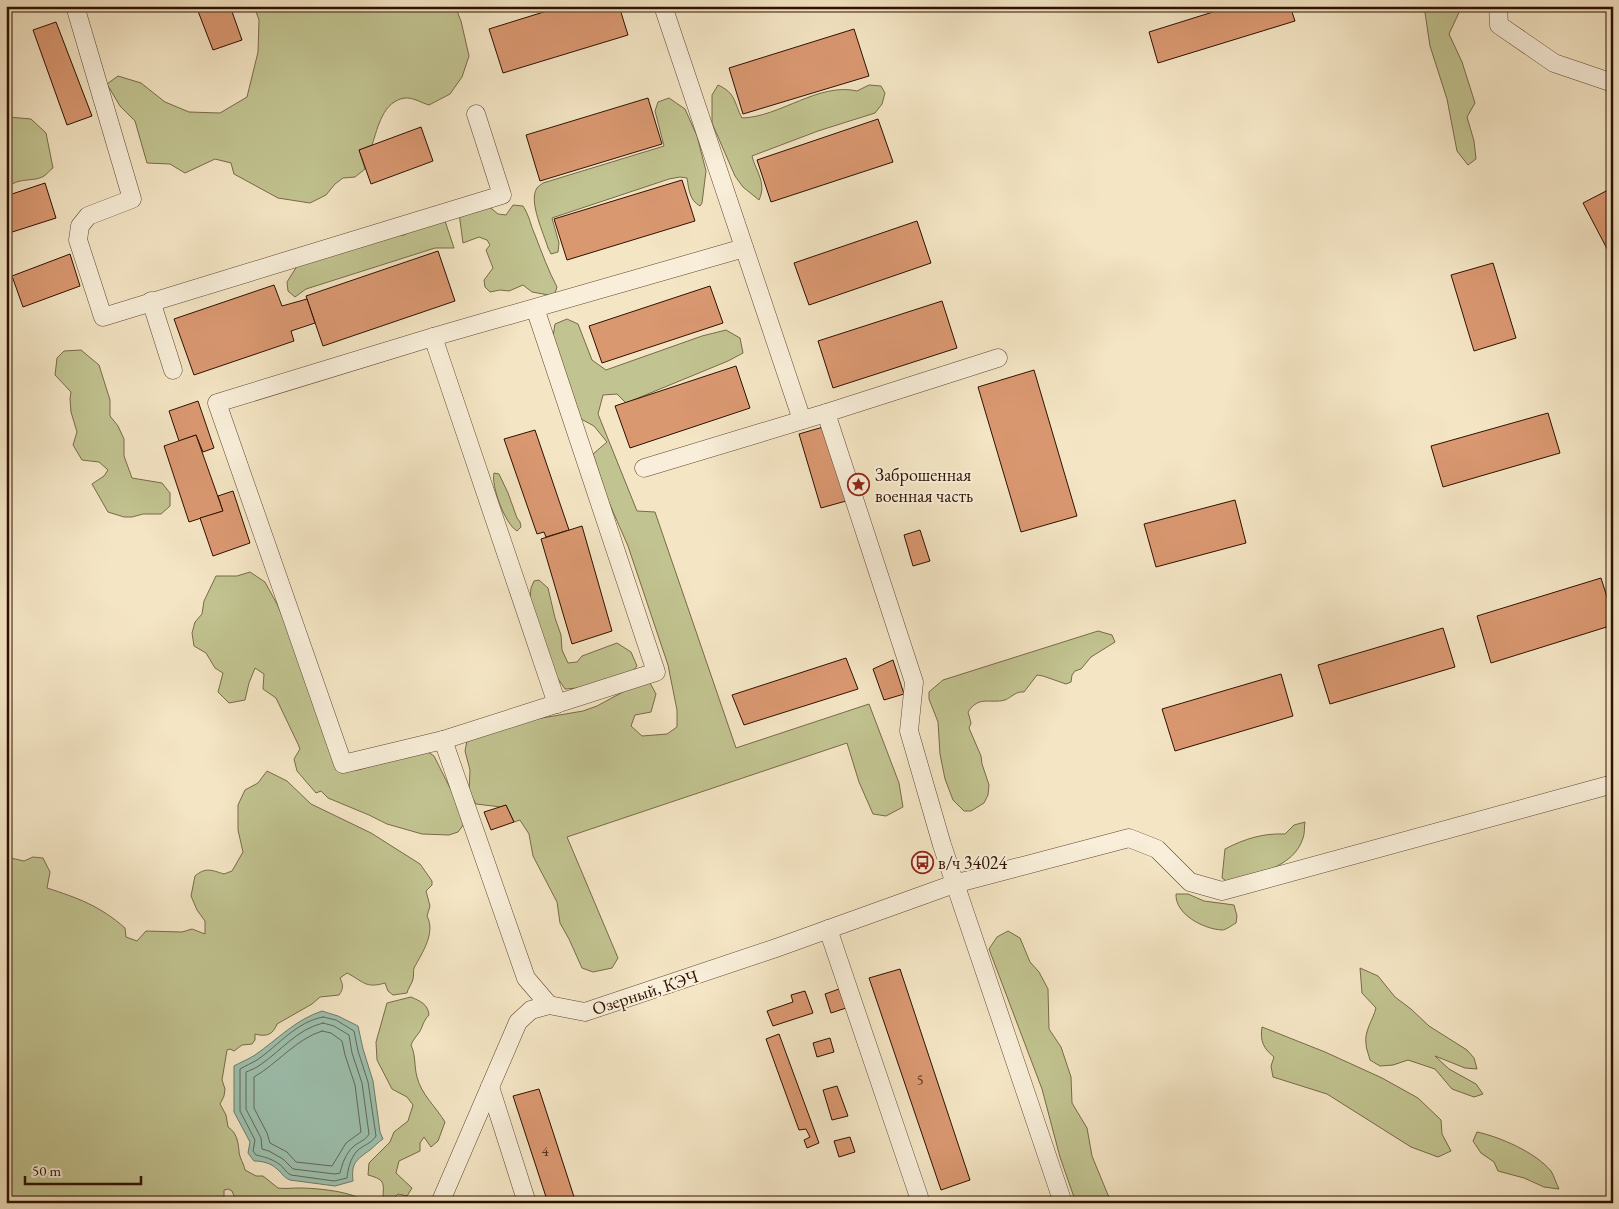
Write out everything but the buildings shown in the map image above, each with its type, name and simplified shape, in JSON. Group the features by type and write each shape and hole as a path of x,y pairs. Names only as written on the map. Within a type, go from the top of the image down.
{"street":[{"path":"75,6 132,199 88,216 80,226 78,240 103,317 502,195 476,114"},
{"path":"663,6 802,420"},
{"path":"1498,6 1499,25 1554,62 1613,83"},
{"path":"535,308 656,672 443,740 343,764 217,403 433,337 744,248"},
{"path":"151,301 173,370"},
{"path":"433,337 557,704"},
{"path":"644,468 998,358"},
{"path":"826,413 914,682 909,731 954,884 1063,1203"},
{"path":"440,1203 518,1022 531,1010 549,1005 526,978 443,740"},
{"name":"Озерный, КЭЧ","path":"549,1005 586,1012 954,884 1129,838 1157,849 1190,882 1222,892 1613,784"},
{"path":"828,929 921,1203"},
{"path":"490,1087 527,1203"}],"shaded area":[{"path":"254,6 455,6 461,21 469,56 462,77 450,94 429,105 408,98 391,104 382,116 372,145 359,150 365,169 355,177 343,178 326,195 310,203 278,198 234,174 231,163 215,159 185,173 170,164 147,163 135,121 120,106 107,84 118,76 141,83 165,102 189,112 220,113 247,97 258,52 259,20"},
{"path":"1424,6 1462,6 1449,34 1462,62 1475,103 1467,117 1474,141 1476,159 1468,165 1457,151 1447,99 1430,46"},
{"path":"718,85 728,91 734,99 742,118 771,112 828,91 857,91 869,85 881,86 885,93 882,104 875,113 818,131 752,156 762,188 759,200 743,187 735,176 712,123 712,95"},
{"path":"669,98 685,109 697,136 706,171 700,206 696,204 692,197 687,178 669,179 552,218 559,243 558,252 551,254 535,209 534,201 537,187 543,183 664,146 655,111 658,102"},
{"path":"9,117 31,119 46,133 53,168 44,176 15,182 6,189 6,119"},
{"path":"486,204 498,214 506,215 513,205 523,206 557,287 554,296 532,292 523,285 509,291 490,292 485,287 484,280 493,268 486,250 490,245 487,240 479,237 463,243 459,213"},
{"path":"444,218 454,248 435,248 306,289 295,297 288,291 287,282 299,263 387,236 404,235 418,227"},
{"path":"567,319 578,324 592,360 606,370 702,336 726,330 740,338 743,353 626,403 617,394 603,395 598,414 637,511 655,512 736,748 869,704 899,783 903,807 886,816 873,814 859,782 847,743 567,837 618,958 612,968 593,972 582,968 560,923 557,902 533,856 529,834 520,820 514,822 506,805 501,807 476,804 469,792 470,770 465,751 467,741 536,719 583,711 597,706 632,687 650,683 656,694 651,712 635,715 631,726 642,736 667,734 677,727 677,710 668,665 628,546 607,498 593,454 607,442 594,426 581,419 553,336 555,324"},
{"path":"81,350 99,365 110,400 110,416 118,426 124,439 124,456 132,478 162,483 170,493 170,506 161,514 124,517 108,512 92,484 104,476 108,470 99,462 82,460 73,445 77,432 71,412 71,392 55,375 57,358 64,351"},
{"path":"494,473 499,474 520,522 521,527 517,531 508,521 500,504 495,487"},
{"path":"250,572 265,582 278,606 340,769 351,771 361,769 425,750 434,756 462,812 464,824 458,832 449,835 422,834 387,824 328,798 321,791 316,793 297,771 294,759 300,749 298,744 276,698 263,689 264,674 255,668 245,700 229,703 218,692 223,673 215,668 206,653 194,646 192,633 195,622 202,614 204,601 216,576 237,576"},
{"path":"539,580 548,588 561,635 562,650 568,663 577,662 582,656 617,643 631,652 637,666 632,672 578,688 565,689 550,667 530,598 534,581"},
{"path":"1098,631 1112,635 1115,642 1091,657 1081,669 1075,671 1071,682 1066,684 1037,675 1024,692 1016,693 1005,700 981,702 972,707 968,712 971,723 969,728 981,756 989,785 988,795 984,803 971,811 964,811 953,800 945,779 940,754 938,722 929,699 929,692 943,680"},
{"path":"267,771 287,781 311,804 371,833 420,864 432,881 432,885 426,891 430,906 427,916 430,929 429,936 414,968 413,978 407,993 393,995 388,991 385,983 368,985 347,973 340,978 342,990 339,995 320,997 312,1004 277,1024 271,1033 255,1034 255,1040 252,1044 242,1045 234,1051 227,1050 222,1080 225,1089 220,1104 226,1115 228,1127 237,1138 245,1170 256,1176 263,1176 278,1188 334,1191 353,1196 367,1203 237,1203 232,1191 228,1189 224,1190 224,1203 6,1203 6,857 24,861 33,857 43,858 50,872 47,888 98,908 125,928 126,937 137,941 146,931 182,932 192,929 205,934 205,921 197,910 191,896 195,876 206,870 224,874 232,871 243,852 238,830 238,805 245,790 258,783"},
{"path":"1305,822 1304,836 1291,857 1272,869 1261,873 1228,882 1222,878 1225,849 1254,837 1285,834 1294,825"},
{"path":"1176,894 1188,894 1204,901 1234,905 1237,916 1236,923 1222,930 1207,927 1185,914 1180,908"},
{"path":"1008,931 1020,938 1030,962 1039,972 1048,989 1049,1029 1061,1047 1071,1077 1072,1103 1087,1128 1092,1156 1108,1195 1114,1203 1076,1203 1060,1157 1042,1089 989,949 997,937"},
{"path":"1360,968 1378,976 1395,997 1429,1026 1467,1050 1474,1058 1477,1069 1465,1068 1435,1056 1449,1069 1476,1084 1483,1094 1474,1097 1452,1089 1435,1069 1408,1060 1393,1065 1380,1066 1370,1060 1366,1048 1367,1030 1376,1008 1362,993"},
{"path":"411,997 425,1006 429,1015 411,1045 417,1077 425,1095 445,1122 438,1141 431,1147 424,1137 420,1143 420,1151 399,1161 396,1173 412,1188 407,1196 398,1194 394,1198 383,1200 383,1183 368,1175 369,1163 390,1142 394,1132 408,1121 413,1105 407,1097 392,1089 377,1060 376,1042 387,1003"},
{"path":"1262,1027 1325,1052 1382,1078 1418,1098 1441,1120 1442,1134 1451,1151 1438,1157 1411,1147 1327,1094 1273,1077 1271,1066 1274,1057 1263,1044 1261,1036"},
{"path":"1477,1132 1506,1142 1536,1158 1551,1171 1559,1189 1544,1187 1524,1178 1498,1171 1494,1162 1481,1153 1473,1141"}],"water":[{"path":"322,1011 338,1016 358,1026 373,1081 380,1132 383,1139 356,1162 353,1170 353,1181 335,1186 290,1180 272,1165 254,1161 248,1153 250,1142 234,1112 234,1066 255,1055 303,1019"}],"place":[{"name":"Заброшенная военная часть","path":"859,484"},
{"name":"в/ч 34024","path":"922,862"}]}
